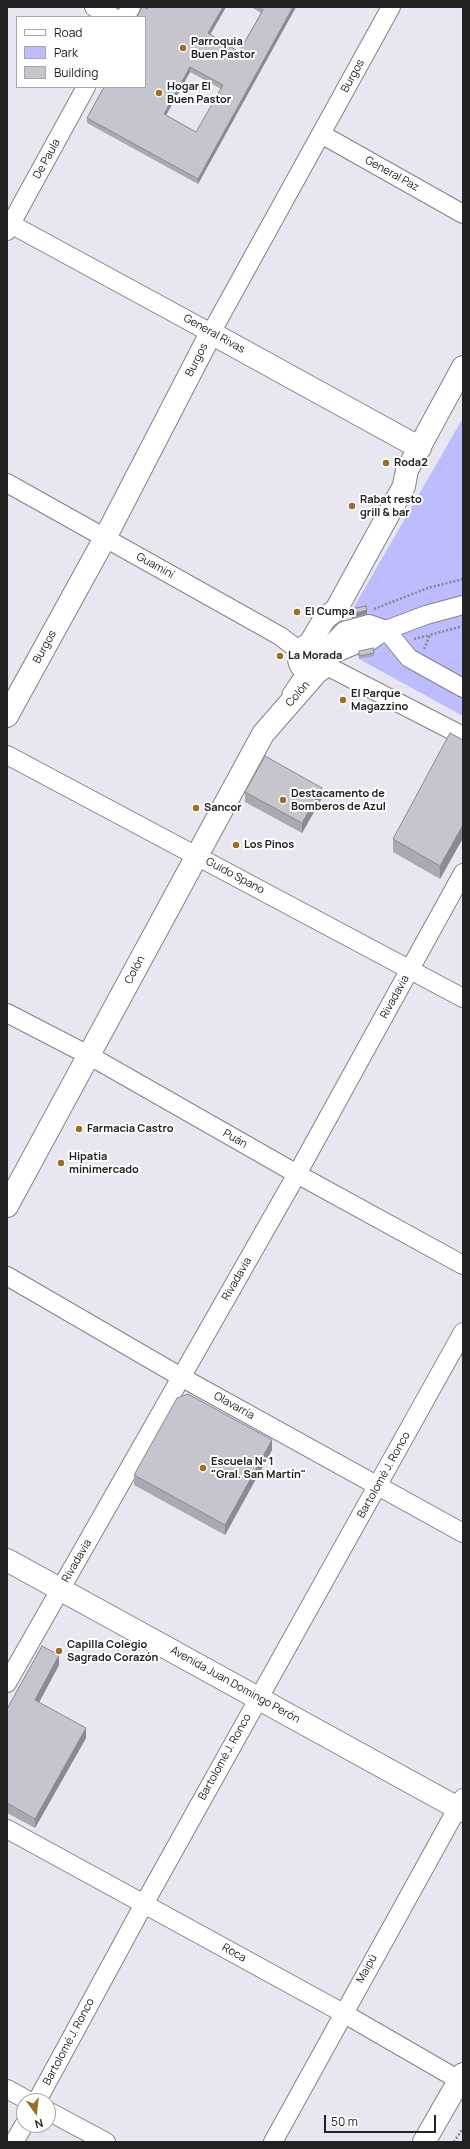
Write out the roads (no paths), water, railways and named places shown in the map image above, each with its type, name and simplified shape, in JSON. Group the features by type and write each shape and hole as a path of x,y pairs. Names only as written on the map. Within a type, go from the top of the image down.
{"main road":[{"name":"General Rivas","path":"211,333 420,448"},
{"name":"Burgos","path":"7,716 105,538 211,333"},
{"path":"404,486 407,470 463,367"},
{"path":"404,486 417,474 463,392"},
{"name":"Colón","path":"7,1206 90,1056 196,855 263,734 316,657 335,624 336,610 404,486"},
{"name":"Avenida Juan Domingo Perón","path":"7,1560 258,1698 461,1806"},
{"path":"424,2142 461,2077"}],"street":[{"path":"94,7 111,16"},
{"path":"126,16 131,7"},
{"name":"Burgos","path":"211,333 391,7"},
{"name":"De Paula","path":"8,226 85,88"},
{"name":"General Paz","path":"321,134 463,214"},
{"name":"General Rivas","path":"8,226 211,333"},
{"name":"Guaminí","path":"7,483 316,657 463,736"},
{"path":"316,657 370,641 386,630 426,615 463,605"},
{"path":"386,630 409,658 463,688"},
{"name":"Guido Spano","path":"7,755 463,998"},
{"name":"Rivadavia","path":"7,1684 297,1174 463,873"},
{"name":"Puán","path":"7,1013 90,1056 297,1174 463,1265"},
{"name":"Olavarría","path":"7,1276 181,1377 379,1485 463,1533"},
{"name":"Bartolomé J. Ronco","path":"41,2093 258,1698 379,1485 463,1332"},
{"name":"Maipú","path":"273,2142 343,2013 461,1806"},
{"name":"Roca","path":"7,1829 461,2077"},
{"path":"7,2089 16,2094"},
{"path":"56,2115 106,2142"},
{"path":"14,2142 19,2133"}],"place":[{"name":"Parroquia Buen Pastor","path":"183,48"},
{"name":"Hogar El Buen Pastor","path":"159,93"},
{"name":"Roda2","path":"386,463"},
{"name":"Rabat resto grill & bar","path":"352,506"},
{"name":"El Cumpa","path":"297,612"},
{"name":"La Morada","path":"280,656"},
{"name":"El Parque Magazzino","path":"343,700"},
{"name":"Destacamento de Bomberos de Azul","path":"283,800"},
{"name":"Sancor","path":"196,808"},
{"name":"Los Pinos","path":"236,845"},
{"name":"Farmacia Castro","path":"79,1129"},
{"name":"Hipatia minimercado","path":"61,1163"},
{"name":"Escuela Nº 1 \"Gral. San Martín\"","path":"203,1468"},
{"name":"Capilla Colegio Sagrado Corazón","path":"59,1651"}]}
